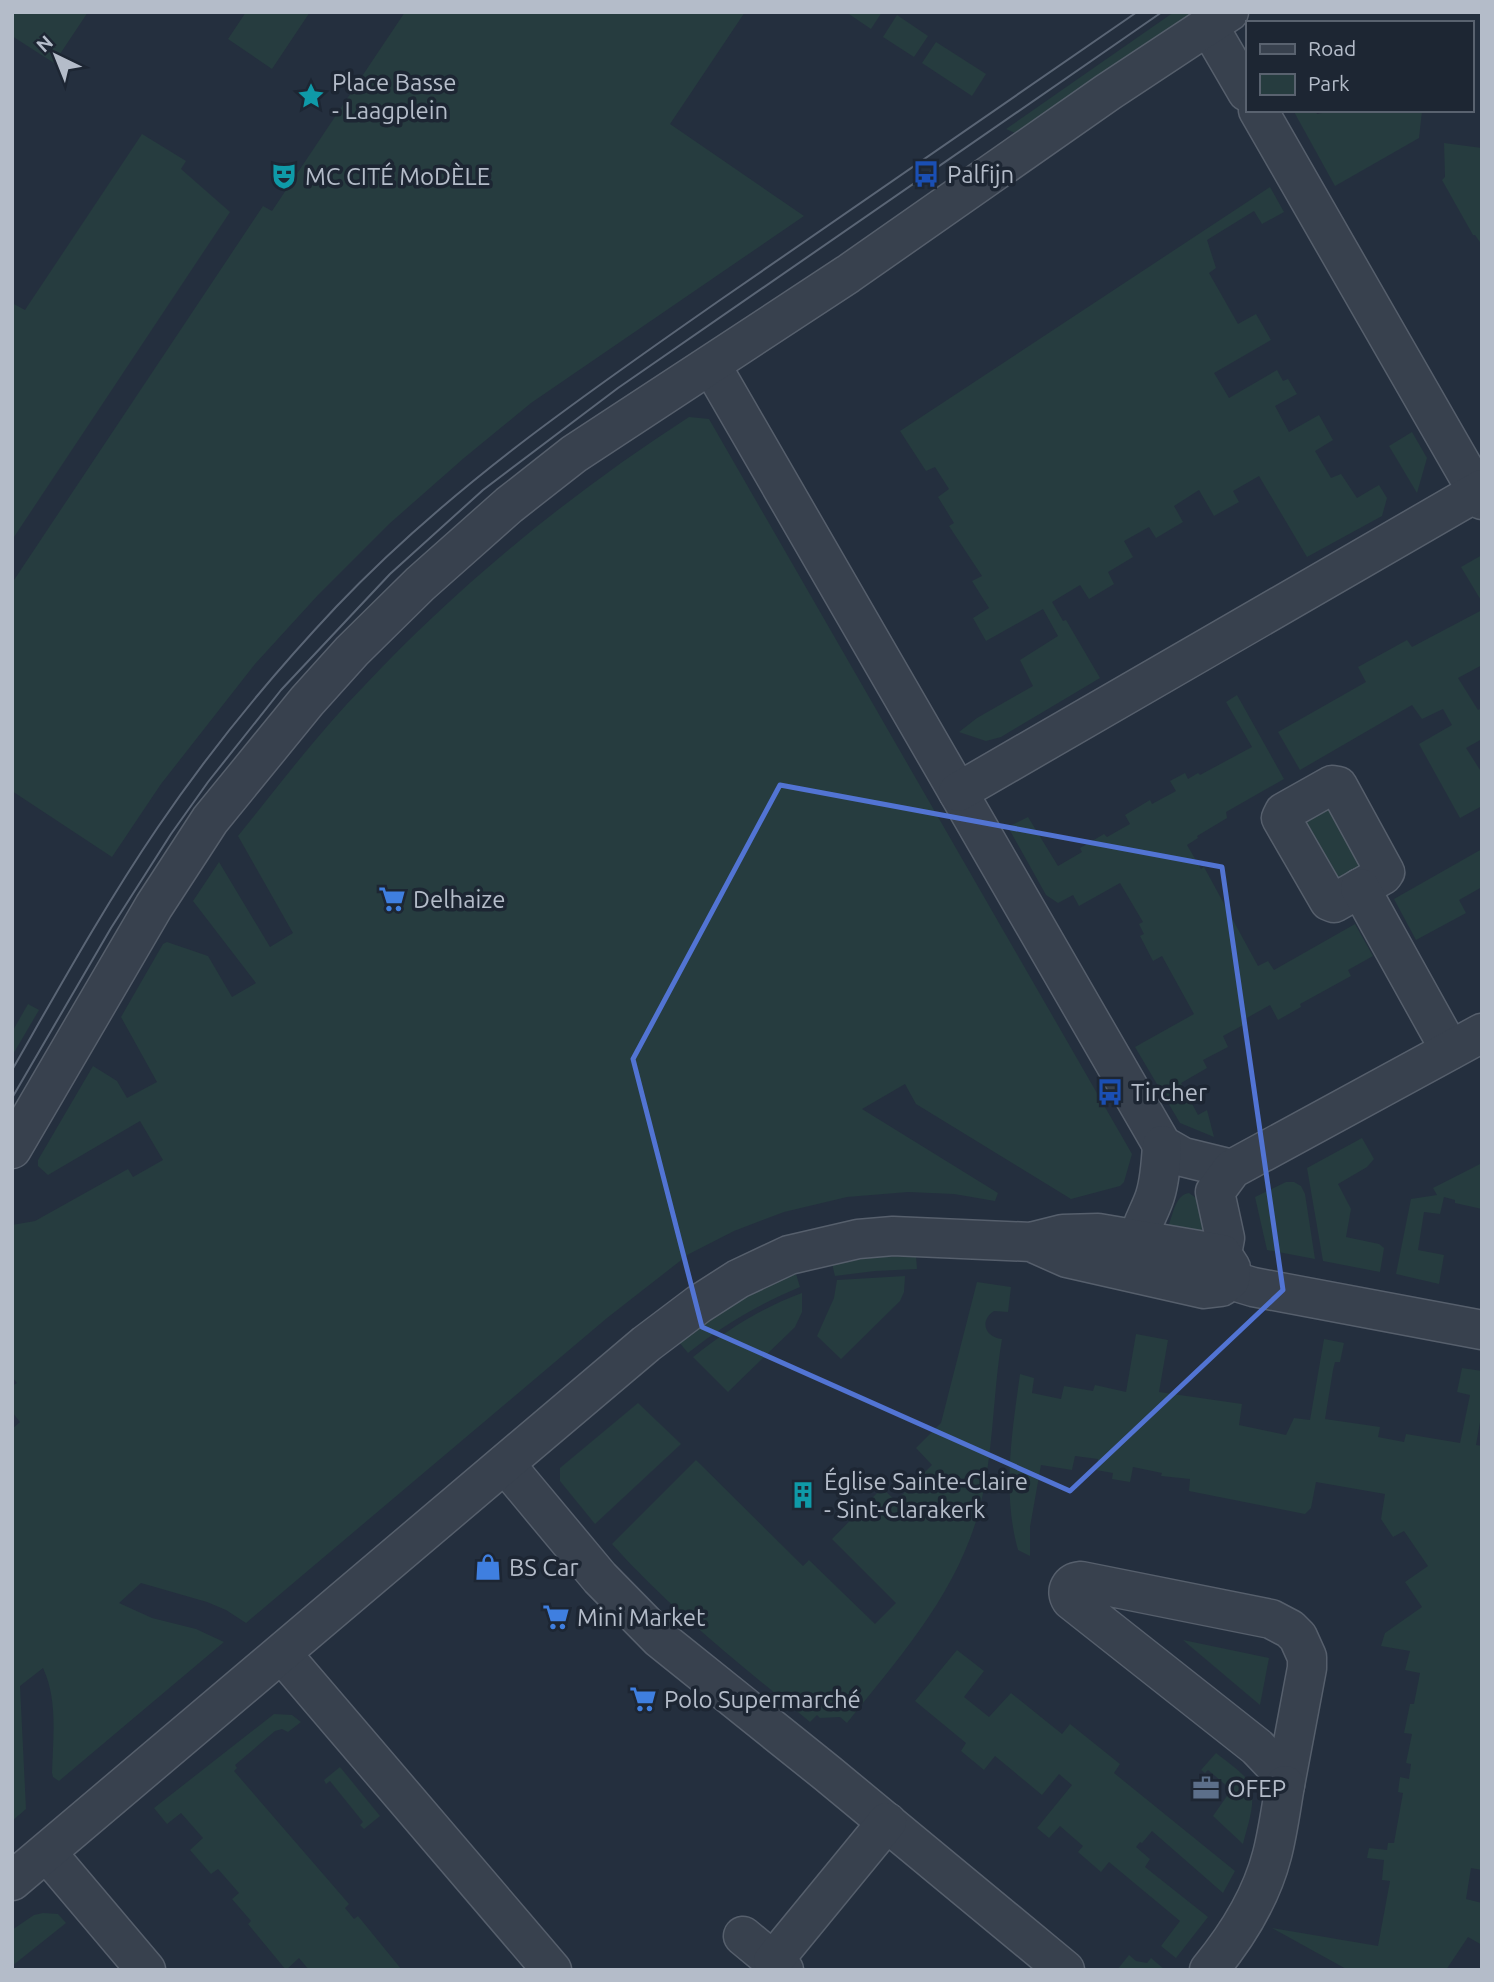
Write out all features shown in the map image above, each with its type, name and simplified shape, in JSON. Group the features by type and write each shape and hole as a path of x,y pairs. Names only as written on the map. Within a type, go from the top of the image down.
{"street":[{"path":"12,1149 181,863 231,793 352,651 410,594 509,505 574,454 848,274 1219,18 1246,89"},
{"path":"958,792 1480,493 1259,112"},
{"path":"711,365 1162,1145 1184,1157 1232,1169"},
{"path":"1031,1242 1068,1258 1213,1289 1222,1286 1226,1267 1216,1192 1232,1169 1466,1042 1360,888"},
{"path":"1160,1279 1140,1260 1137,1249 1138,1238 1154,1198 1162,1145"},
{"path":"12,1881 646,1344 738,1279 789,1255 833,1244 893,1236 1031,1242 1063,1234 1098,1233 1138,1238 1226,1267 1253,1287 1482,1331"},
{"path":"505,1464 593,1570 640,1621 1065,1970"},
{"path":"1209,1970 1241,1928 1259,1894 1272,1855 1307,1668 1303,1647 1290,1629 1271,1619 1081,1581 1072,1584 1068,1593 1071,1600 1257,1747 1278,1769 1285,1785"},
{"path":"282,1654 552,1970"},
{"path":"743,1936 779,1965 887,1822"},
{"path":"47,1853 146,1970"}],"highlighted area":[{"path":"780,785 1222,867 1283,1290 1070,1491 702,1327 633,1059"}],"green space":[{"path":"12,12 88,12 54,63 12,36"},
{"path":"246,12 310,12 272,69 228,39"},
{"path":"405,12 745,12 670,124 804,216 531,403 389,524 318,595 255,664 161,784 112,857 12,791 12,583 263,206 272,211"},
{"path":"846,12 882,12 871,29"},
{"path":"1174,12 1201,12 1026,131 1015,133 1006,129"},
{"path":"897,15 928,36 914,57 883,37"},
{"path":"936,42 986,74 972,96 922,63"},
{"path":"1294,112 1422,112 1419,138 1335,186"},
{"path":"142,134 186,161 181,169 230,212 12,540 12,303 25,310"},
{"path":"1444,143 1482,148 1482,245 1473,235 1442,180 1445,177"},
{"path":"1270,187 1284,212 1262,224 1254,211 1207,240 1216,268 1209,273 1238,324 1256,314 1271,340 1214,373 1229,398 1277,370 1283,381 1288,379 1297,394 1275,406 1289,432 1319,415 1333,440 1315,451 1331,478 1341,474 1357,498 1379,485 1387,498 1382,516 1307,557 1259,476 1233,491 1239,502 1214,516 1199,490 1174,506 1183,522 1156,538 1149,527 1124,541 1133,557 1108,572 1114,584 1089,599 1080,585 1052,602 1063,621 1066,620 1100,678 1001,737 986,741 959,732 977,718 1033,686 1020,660 1058,636 1043,609 986,641 973,618 989,608 972,581 982,576 949,526 954,523 938,497 949,489 935,467 926,471 900,431"},
{"path":"689,417 709,419 1132,1154 1124,1182 1120,1186 1071,1199 916,1104 905,1084 862,1109 998,1193 995,1201 954,1194 908,1192 847,1197 784,1212 734,1231 689,1254 607,1318 246,1623 207,1602 141,1583 119,1603 152,1618 196,1629 224,1642 59,1781 52,1773 53,1706 43,1668 20,1686 26,1809 12,1821 12,1429 20,1422 12,1412 12,1386 17,1383 12,1377 12,1225 35,1221 128,1169 133,1177 163,1160 140,1121 48,1175 38,1166 38,1160 93,1066 117,1081 127,1098 157,1082 121,1017 163,944 167,942 208,956 232,997 256,983 193,901 219,862 270,947 293,933 238,836 332,721 402,647 479,575 560,508"},
{"path":"1412,432 1427,458 1417,493 1389,446"},
{"path":"1482,555 1482,602 1461,567"},
{"path":"1482,610 1482,665 1458,678 1478,710 1482,708 1482,739 1466,748 1482,773 1482,806 1460,818 1419,744 1452,725 1443,709 1422,719 1412,705 1300,770 1278,732 1366,682 1358,667 1407,640 1412,647"},
{"path":"1237,695 1284,779 1226,812 1227,818 1187,845 1201,869 1204,867 1258,966 1268,961 1274,970 1355,924 1373,956 1348,970 1351,976 1300,1004 1301,1007 1278,1020 1270,1005 1245,1019 1247,1023 1223,1036 1228,1047 1203,1060 1207,1068 1181,1083 1198,1115 1207,1110 1214,1137 1180,1123 1135,1047 1194,1014 1162,956 1153,961 1140,936 1144,934 1139,924 1143,922 1120,883 1079,906 1073,895 1058,903 1046,895 1008,827 1028,817 1058,866 1082,852 1080,848 1104,834 1107,837 1130,824 1125,815 1150,800 1152,804 1176,791 1170,781 1185,773 1188,779 1198,773 1200,775 1252,747 1226,702"},
{"path":"1325,808 1336,810 1365,859 1361,871 1340,883 1303,822"},
{"path":"1482,849 1482,887 1459,900 1466,913 1416,940 1394,899"},
{"path":"28,1004 39,1010 12,1056 12,1032"},
{"path":"1362,1138 1374,1159 1367,1167 1338,1184 1351,1209 1346,1237 1379,1244 1384,1248 1380,1272 1323,1261 1307,1168"},
{"path":"1482,1163 1482,1209 1455,1203 1455,1200 1444,1197 1440,1214 1424,1212 1418,1250 1444,1255 1439,1284 1396,1274 1411,1199 1437,1195 1433,1188"},
{"path":"1286,1182 1301,1186 1305,1194 1315,1259 1267,1250 1255,1197"},
{"path":"1189,1193 1196,1198 1204,1231 1168,1227 1178,1201"},
{"path":"916,1256 917,1269 835,1276 832,1264 874,1257"},
{"path":"796,1274 800,1287 742,1316 688,1353 679,1342 764,1287"},
{"path":"905,1276 904,1292 900,1301 841,1359 817,1336 834,1298 837,1280"},
{"path":"977,1282 1011,1287 1008,1312 994,1311 985,1324 991,1335 1002,1339 987,1474 967,1547 954,1575 922,1626 847,1723 840,1717 820,1718 817,1715 810,1722 683,1615 612,1544 696,1460 803,1566 809,1560 875,1624 896,1603 832,1539 882,1488 896,1501 932,1465 916,1448 941,1423"},
{"path":"802,1293 802,1312 795,1327 728,1392 693,1357 745,1321"},
{"path":"1136,1334 1168,1340 1159,1392 1242,1404 1239,1425 1286,1435 1294,1418 1310,1420 1324,1339 1344,1343 1340,1362 1335,1362 1333,1370 1325,1419 1380,1427 1378,1437 1404,1442 1406,1434 1460,1443 1470,1395 1457,1392 1462,1368 1482,1371 1482,1411 1476,1445 1482,1446 1482,1870 1471,1868 1466,1899 1482,1903 1482,1945 1468,1937 1446,1970 1348,1970 1272,1928 1378,1946 1390,1881 1382,1880 1384,1860 1367,1858 1369,1848 1387,1850 1388,1843 1394,1843 1403,1793 1398,1792 1400,1777 1409,1779 1411,1764 1406,1763 1412,1734 1404,1733 1410,1704 1414,1704 1420,1673 1405,1670 1410,1651 1381,1646 1385,1633 1422,1607 1405,1582 1428,1566 1404,1531 1393,1537 1381,1519 1385,1494 1316,1482 1311,1508 1305,1514 1189,1491 1190,1479 1161,1476 1162,1473 1133,1467 1130,1482 1112,1479 1113,1473 1096,1470 1098,1459 1075,1456 1072,1470 1041,1465 1030,1527 1030,1556 1018,1550 1009,1485 1020,1374 1034,1378 1032,1393 1061,1399 1064,1386 1093,1391 1095,1385 1126,1392"},
{"path":"638,1403 681,1444 595,1524 560,1481 560,1468"},
{"path":"1183,1640 1269,1658 1260,1705 1190,1646"},
{"path":"957,1650 984,1671 964,1697 989,1717 1011,1693 1062,1734 1070,1724 1120,1764 1114,1773 1235,1871 1223,1893 1152,1831 1136,1847 1150,1859 1145,1867 1208,1917 1176,1958 1161,1946 1180,1921 1109,1862 1101,1872 1078,1852 1083,1846 1060,1826 1049,1838 1037,1828 1072,1785 1059,1774 1042,1795 995,1756 984,1770 961,1751 966,1743 915,1701"},
{"path":"274,1714 292,1715 301,1722 288,1732 282,1729 275,1731 235,1765 237,1768 234,1771 349,1904 345,1908 354,1919 358,1916 402,1970 309,1970 299,1958 286,1970 248,1924 251,1921 232,1899 239,1893 218,1869 211,1874 190,1850 203,1838 181,1813 167,1824 154,1808"},
{"path":"1216,1753 1243,1775 1250,1785 1251,1811 1243,1844 1213,1816 1229,1793 1226,1791 1228,1787 1208,1770 1205,1773 1201,1770"},
{"path":"340,1767 380,1816 364,1829 360,1825 363,1822 330,1781 326,1784 324,1780"},
{"path":"58,1914 66,1923 12,1966 12,1930 34,1915"},
{"path":"1129,1955 1136,1961 1147,1963 1151,1958 1165,1970 1117,1970"}],"tram line":[{"path":"12,1070 138,856 178,798 265,686 380,563 473,481 621,369 1137,12"},
{"path":"12,1098 111,928 208,782 281,690 390,574 483,490 618,388 1162,12"}],"place":[{"name":"Place Basse - Laagplein","path":"311,96"},
{"name":"Palfijn","path":"926,174"},
{"name":"MC CITÉ MoDÈLE","path":"284,176"},
{"name":"Delhaize","path":"392,899"},
{"name":"Tircher","path":"1110,1092"},
{"name":"Église Sainte-Claire - Sint-Clarakerk","path":"803,1495"},
{"name":"BS Car","path":"488,1567"},
{"name":"Mini Market","path":"556,1617"},
{"name":"Polo Supermarché","path":"643,1699"},
{"name":"OFEP","path":"1206,1788"}]}
